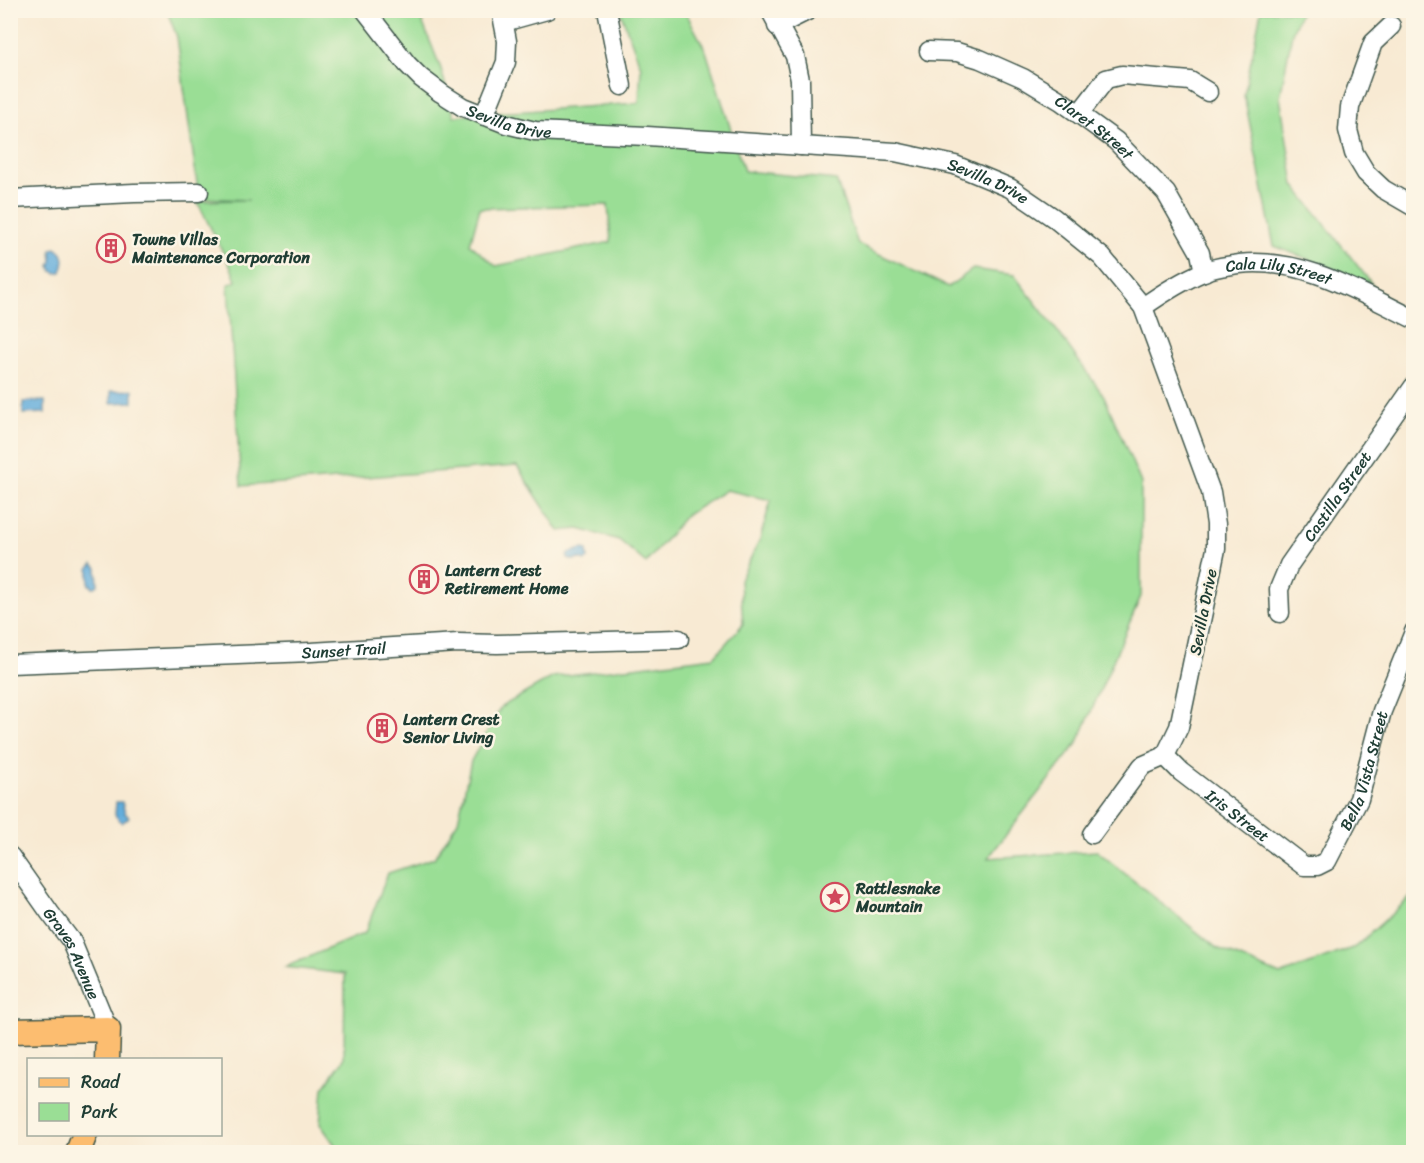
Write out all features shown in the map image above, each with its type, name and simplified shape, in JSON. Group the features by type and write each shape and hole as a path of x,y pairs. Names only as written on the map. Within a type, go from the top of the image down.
{"main road":[{"path":"10,1030 108,1029"},
{"name":"Graves Avenue","path":"106,1058 108,1029"},
{"path":"78,1152 84,1136"}],"street":[{"name":"Sevilla Drive","path":"365,10 406,64 421,78 463,107 506,124 535,131 885,152 955,165 1010,188 1054,218 1102,257 1143,307 1211,492 1216,524 1215,549 1179,727 1165,756"},
{"path":"484,116 506,62 507,40 503,16 547,10"},
{"path":"607,10 622,86"},
{"path":"801,146 800,80 795,56 774,18 809,10"},
{"path":"1391,26 1372,43 1353,95 1348,130 1354,153 1365,173 1383,189 1413,207"},
{"name":"Claret Street","path":"929,51 957,52 1001,68 1042,89 1116,141 1166,193 1200,253 1204,272"},
{"path":"1079,114 1106,79 1122,75 1190,81 1208,92"},
{"path":"10,199 199,192"},
{"name":"Cala Lily Street","path":"1143,307 1204,272 1248,263 1278,264 1323,276 1413,319"},
{"name":"Castilla Street","path":"1280,613 1279,589 1289,565 1413,386"},
{"name":"Bella Vista Street","path":"1317,866 1327,861 1359,799 1382,711 1413,632"},
{"name":"Sunset Trail","path":"10,664 311,652 458,643 679,639"},
{"path":"1092,834 1142,766 1165,756"},
{"name":"Iris Street","path":"1165,756 1181,772 1304,866 1317,866"},
{"name":"Graves Avenue","path":"10,856 72,942 108,1029"}],"green space":[{"path":"167,11 418,11 441,69 454,116 639,103 641,67 620,11 685,11 706,51 744,171 836,180 858,244 948,287 973,269 1014,275 1104,396 1141,483 1141,596 1078,742 988,858 1097,851 1217,948 1280,975 1355,947 1413,895 1413,1152 340,1152 320,1124 323,1088 344,1059 345,974 285,967 365,933 388,873 434,858 458,821 471,761 501,707 553,677 714,657 743,624 740,580 760,539 771,500 726,490 685,516 646,563 619,540 579,529 559,531 517,466 241,486 228,285 236,281 197,201 249,200 199,198 177,37","holes":["608,205 611,242 496,266 470,244 480,208"]},
{"path":"1261,11 1301,11 1292,33 1280,97 1294,185 1372,284 1274,246 1244,95"}],"water":[{"path":"55,248 64,258 61,272 56,273 50,266 51,250"},
{"path":"133,390 133,402 111,403 111,391"},
{"path":"45,401 45,413 23,414 23,402"},
{"path":"582,549 587,550 588,559 584,561 568,559 569,553"},
{"path":"93,564 97,568 98,585 95,587 89,585 89,568"},
{"path":"116,802 122,802 125,813 129,817 122,823 115,815"}],"place":[{"name":"Towne Villas Maintenance Corporation","path":"111,248"},
{"name":"Lantern Crest Retirement Home","path":"424,579"},
{"name":"Lantern Crest Senior Living","path":"382,728"},
{"name":"Rattlesnake Mountain","path":"835,897"}]}
